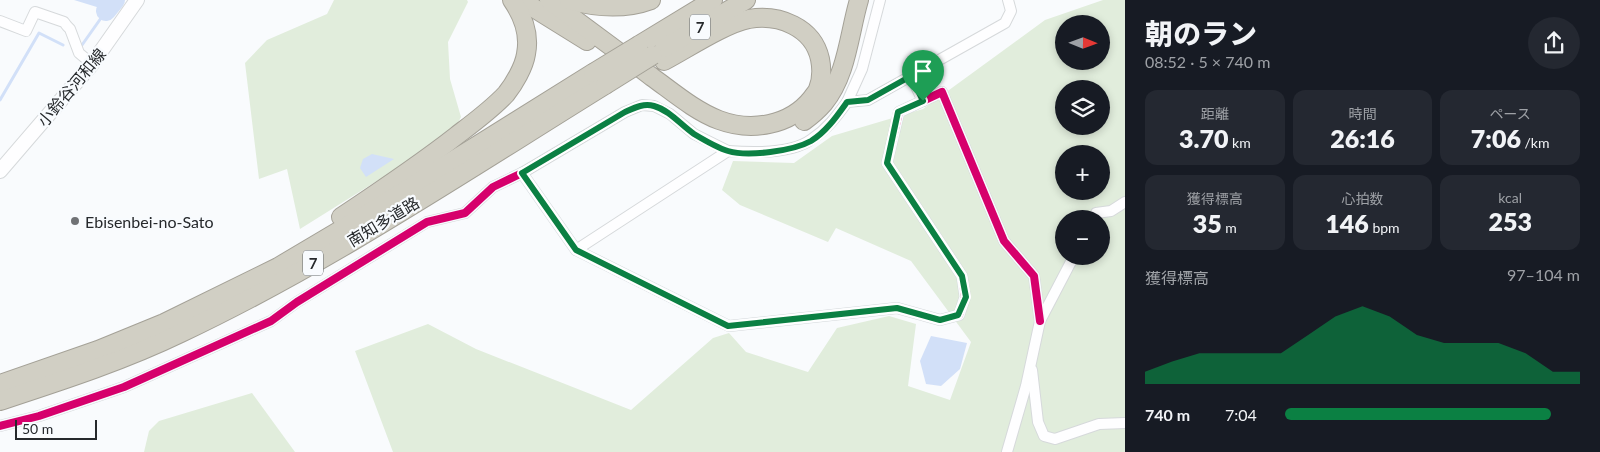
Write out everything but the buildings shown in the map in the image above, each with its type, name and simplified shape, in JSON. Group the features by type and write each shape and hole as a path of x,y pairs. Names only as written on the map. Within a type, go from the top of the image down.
{"highway":[{"path":"278,268 283,254 432,155 488,112 507,93 520,72 526,54 527,30 512,0"},
{"path":"521,0 597,47 699,119 727,133 743,137 757,137 788,131 801,124 824,102 834,88 844,62 859,0"},
{"path":"549,0 672,91 720,120 741,125 763,126 785,120 804,108 818,90 822,70 814,44 806,34 798,27 780,20 766,18 734,23 659,58"},
{"path":"569,0 597,6 622,7 651,0"},
{"name":"南知多道路","path":"0,401 68,379 180,334 366,233 511,144 606,82 639,45 713,0"},
{"name":"南知多道路","path":"0,384 98,350 164,324 278,268 606,82 659,58 746,0"}],"main road":[{"name":"小鈴谷河和線","path":"0,171 92,64 137,0"}],"street":[{"path":"0,426 47,413 124,386 271,321 297,302 427,222 465,213 492,187 522,173 625,112 642,105 654,106 670,114 694,134 728,151 752,153 792,148 811,140 830,125 847,102 862,69 880,0"},
{"path":"847,102 868,100 1005,23 1011,11 1008,0"},
{"path":"0,22 26,31 35,12 64,22 70,29 79,53 92,64"},
{"path":"911,76 923,101"},
{"path":"522,173 576,250 728,326 897,308 940,320 958,315 966,297 962,276 887,163 898,112 942,92 1004,241 1034,276 1040,321"},
{"path":"576,250 728,151"},
{"path":"1110,210 1125,202"},
{"path":"1007,452 1026,386 1040,321 1069,265"},
{"path":"1031,359 1038,422 1044,436 1055,440 1099,424 1125,423"}],"green space":[{"path":"334,0 467,0 468,2 448,42 450,79 461,117 452,134 300,229 287,169 259,179 245,63 267,40 327,14"},
{"path":"1103,0 1125,0 1125,452 393,452 355,351 428,324 476,349 631,410 713,338 729,333 746,352 808,372 837,328 889,316 916,324 908,386 950,400 971,342 911,261 836,228 828,242 740,205 722,190 733,161 794,163 832,136 923,109 1045,20 1055,17 1055,70 1110,70 1110,15 1060,15"},
{"path":"252,393 295,452 144,452 149,431 159,421"}],"water":[{"path":"74,0 110,0 100,8"},
{"path":"372,154 394,159 366,177 360,168 363,159"},
{"path":"931,336 967,343 960,369 941,386 926,384 920,361"}],"waterway":[{"path":"106,11 115,0"},
{"path":"82,45 106,11"},
{"path":"0,100 39,33 63,45"}],"cycle path":[{"path":"0,426 39,416 124,387 271,321 297,302 427,222 465,213 493,187 522,173 576,250 729,326 897,308 940,320 959,315 965,297 962,276 887,163 899,112 942,92 1004,241 1034,276 1040,321"}],"place":[{"name":"Ebisenbei-no-Sato","path":"75,221"}],"route":[{"path":"911,76 923,101 898,112 887,163 962,276 966,297 958,315 940,320 897,308 728,326 576,250 522,173 625,112 642,105 654,106 670,114 694,134 728,151 752,153 792,148 811,140 830,125 847,102 868,100 911,76"}]}
